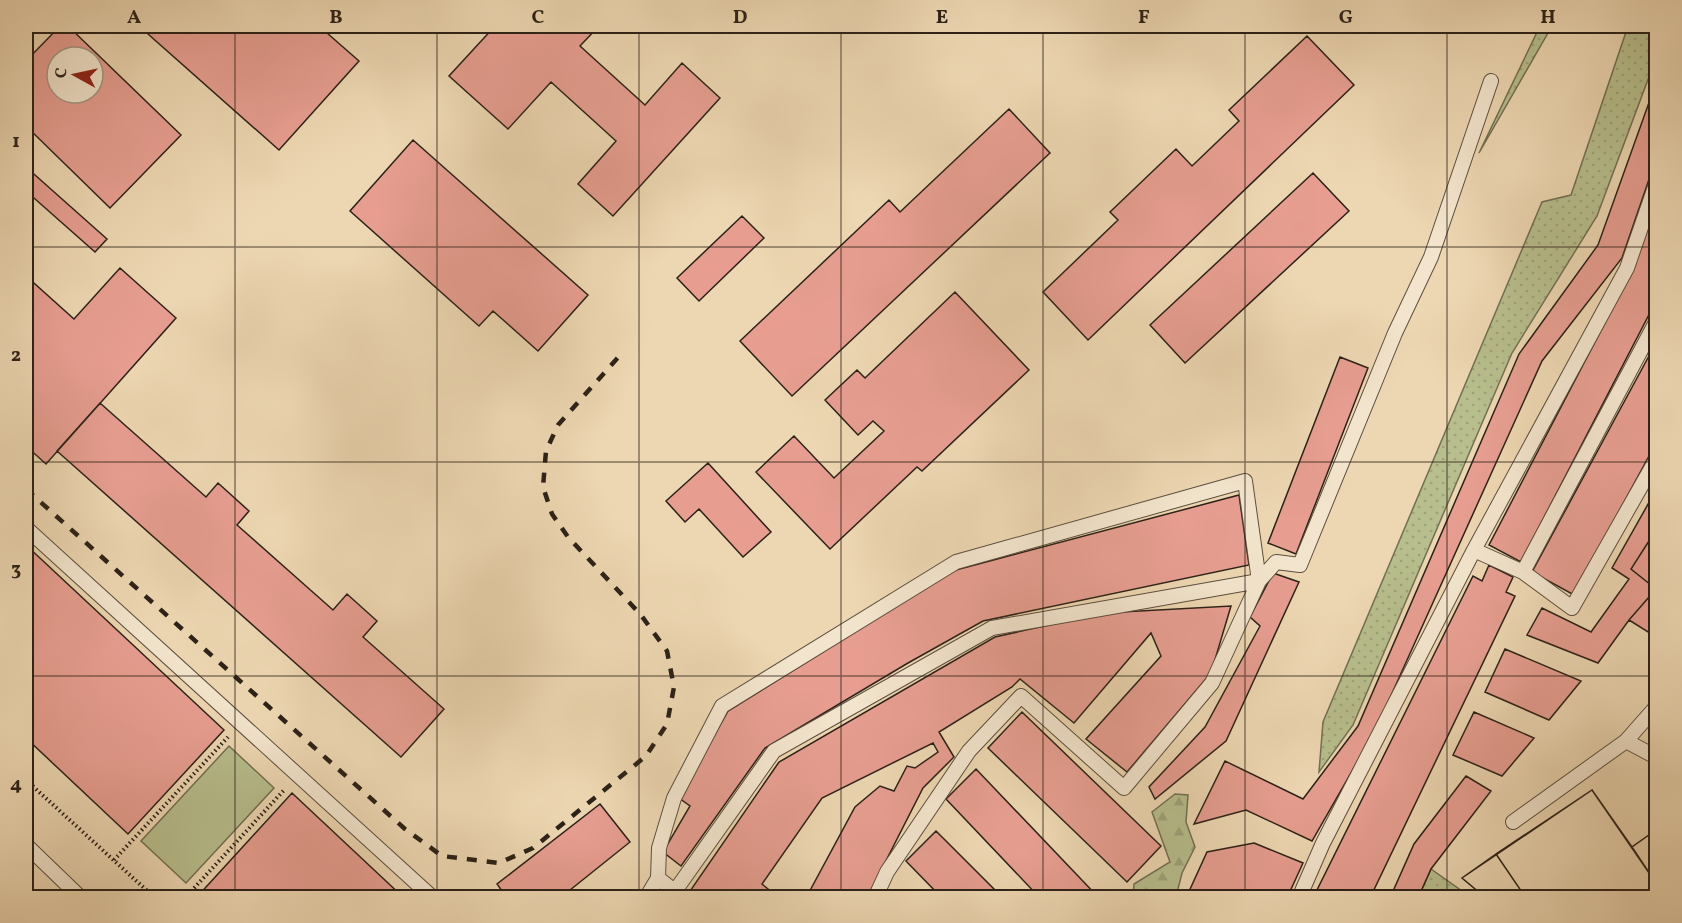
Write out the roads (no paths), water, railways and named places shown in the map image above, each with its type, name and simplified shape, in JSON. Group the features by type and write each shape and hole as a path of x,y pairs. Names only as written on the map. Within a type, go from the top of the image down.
{"lane":[{"path":"875,897 887,872 969,751 1021,696 1124,788 1212,683 1259,581 1275,562 1300,565 1395,333 1431,257 1491,81"},
{"path":"1299,897 1323,843 1474,550 1627,268 1656,184"},
{"path":"1523,572 1656,322"},
{"path":"1474,550 1523,572 1572,608 1656,460"},
{"path":"646,897 658,878 659,848 674,798 722,706 956,562 1245,481 1259,581"},
{"path":"26,528 433,897"},
{"path":"658,878 680,894 774,751 992,628 1259,581"},
{"path":"1513,822 1626,741 1656,707"},
{"path":"1626,741 1656,757"},
{"path":"26,844 81,897"}],"railway":[{"path":"26,489 405,829 442,856 499,863 533,848 646,756 667,724 674,687 667,651 641,615 568,537 552,514 543,487 546,451 558,425 621,354"}]}
